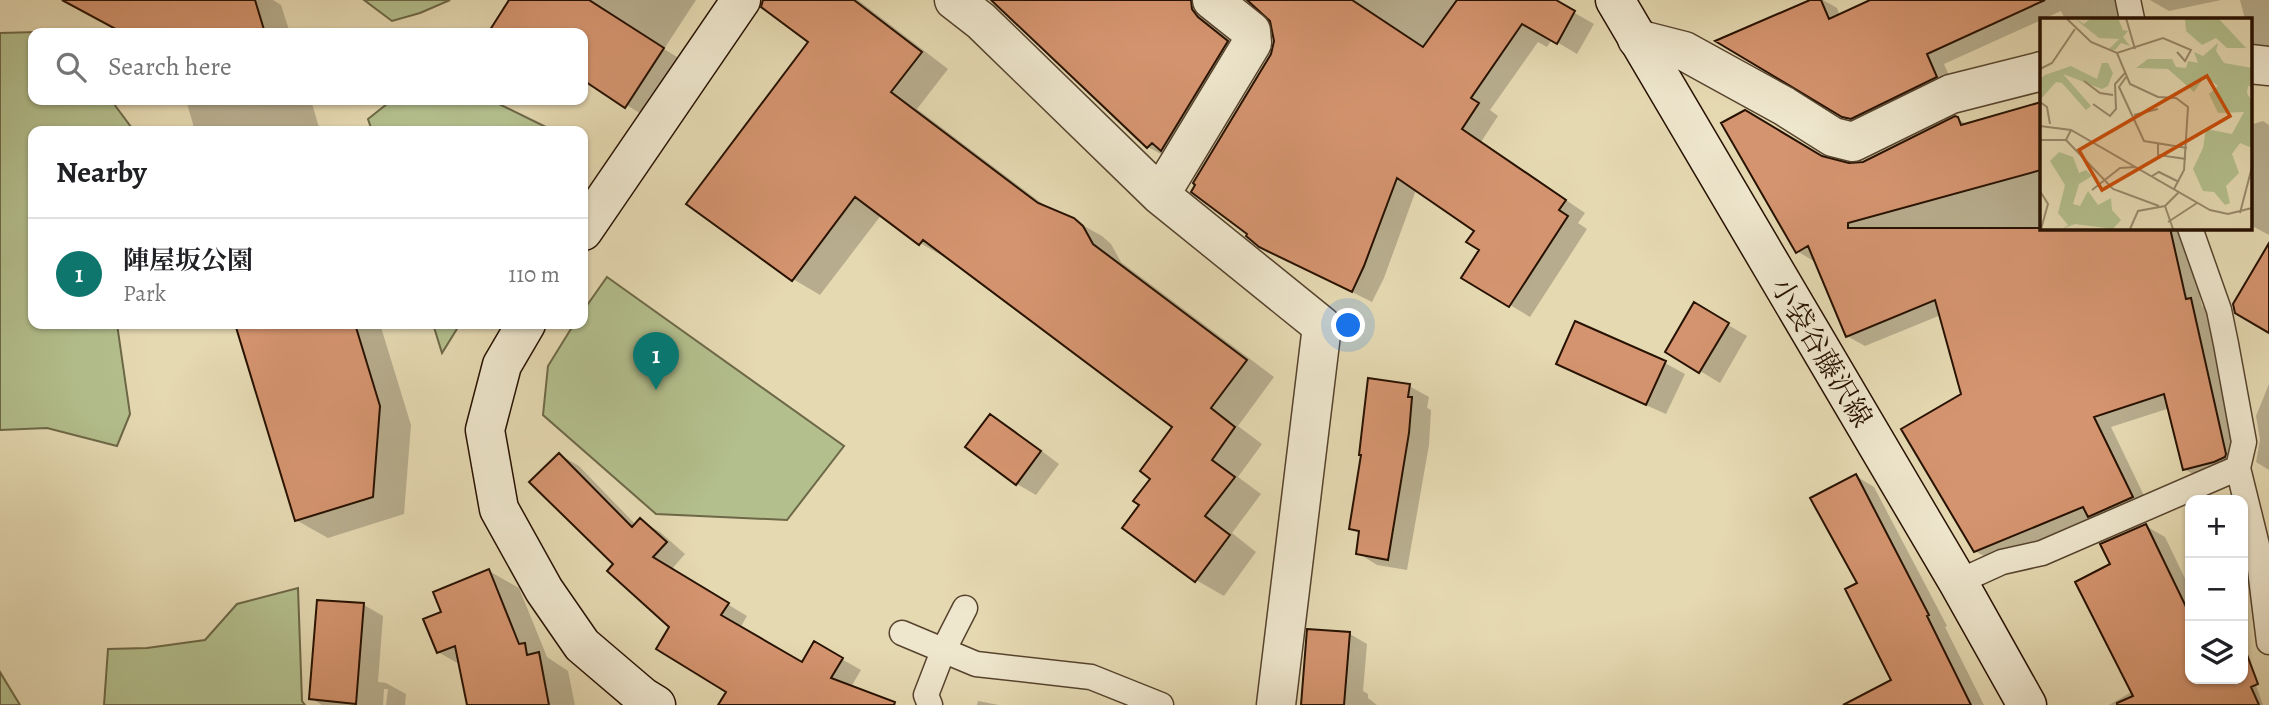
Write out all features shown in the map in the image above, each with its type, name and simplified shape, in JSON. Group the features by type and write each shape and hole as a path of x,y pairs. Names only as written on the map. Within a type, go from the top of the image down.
{"street":[{"path":"588,224 741,0"},
{"path":"954,0 981,20 1160,195 1322,326 1276,705"},
{"path":"1160,195 1252,43 1251,31 1212,0"},
{"name":"小袋谷藤沢線","path":"1615,0 1958,582 2027,705"},
{"path":"1637,39 1684,51 1784,106 1833,137 1853,142 1951,94 2040,72"},
{"path":"523,329 502,365 485,430 499,509 544,590 582,645 656,705"}],"lane":[{"path":"2128,0 2132,18"},
{"path":"2190,229 2219,310 2244,442 2238,468 2257,545 2269,642"},
{"path":"1958,582 2002,562 2042,553 2238,468"},
{"path":"930,705 926,695 943,651 965,608"},
{"path":"902,634 976,664 1091,677 1161,705"}],"green space":[{"path":"364,0 450,0 392,21"},
{"path":"28,32 28,105 115,105 130,126 28,126 28,329 118,329 130,414 117,446 47,428 0,430 0,33"},
{"path":"386,105 501,105 544,126 370,126 368,119"},
{"path":"607,277 844,446 787,520 656,514 543,415 548,366 571,329 588,329 588,304"},
{"path":"435,329 457,329 442,353"},
{"path":"298,588 302,701 305,705 104,705 108,649 147,648 205,640 237,604"},
{"path":"0,672 20,705 0,705"}],"building":[{"path":"62,0 255,0 263,28 114,28"},
{"path":"509,0 589,0 664,48 625,108 588,83 588,28 491,28"},
{"path":"763,0 854,0 922,52 891,92 1038,203 1074,218 1083,226 1093,244 1247,360 1211,408 1235,427 1212,460 1235,477 1205,516 1230,535 1195,582 1122,528 1139,505 1133,501 1150,479 1140,471 1172,427 923,240 919,245 855,197 792,281 686,204 808,42 761,7"},
{"path":"991,0 1191,0 1192,9 1198,17 1228,41 1161,151 1152,143 1147,148"},
{"path":"1247,0 1352,0 1423,47 1457,0 1556,0 1575,11 1557,44 1522,24 1471,98 1479,103 1462,129 1566,200 1559,210 1568,216 1509,307 1461,278 1479,250 1466,242 1474,231 1397,178 1352,292 1259,247 1247,234 1191,192 1195,185 1193,183 1271,54 1274,41 1270,21"},
{"path":"1810,0 1821,0 1829,19 1870,0 2045,0 1927,54 1937,77 1851,119 1842,117 1715,41"},
{"path":"2040,102 2040,170 1848,223 1848,228 2170,229 2186,299 2191,298 2226,454 2214,462 2183,470 2164,394 2094,417 2133,497 2088,517 2083,507 1974,552 1901,429 1961,394 1935,300 1846,337 1808,246 1796,253 1721,123 1745,110 1822,156 1849,163 1863,162 1955,116 1961,125"},
{"path":"2269,243 2269,333 2235,313 2233,304"},
{"path":"1694,302 1729,323 1699,373 1665,352"},
{"path":"1575,321 1666,361 1646,405 1556,364"},
{"path":"237,329 357,329 380,406 373,497 295,521"},
{"path":"1368,378 1410,384 1408,397 1412,397 1409,433 1388,560 1356,554 1359,531 1349,529 1361,455"},
{"path":"990,414 1041,451 1016,485 965,447"},
{"path":"559,453 632,527 640,518 667,542 653,557 729,603 721,615 802,662 814,641 843,658 831,678 895,702 894,705 718,705 726,692 656,649 669,627 607,571 613,564 529,482"},
{"path":"1856,474 1929,615 1927,616 1971,705 1843,705 1891,680 1845,589 1857,583 1810,498"},
{"path":"2146,524 2185,605 2185,684 2248,684 2248,657 2258,684 2251,687 2259,705 2117,705 2133,696 2075,582 2110,564 2100,544"},
{"path":"489,569 519,644 525,643 527,655 539,652 549,705 467,705 455,646 437,653 423,619 441,612 433,592"},
{"path":"317,600 364,603 356,704 309,699"},
{"path":"1307,629 1350,632 1344,705 1301,705"}],"place":[{"name":"陣屋坂公園","path":"656,390"}]}
